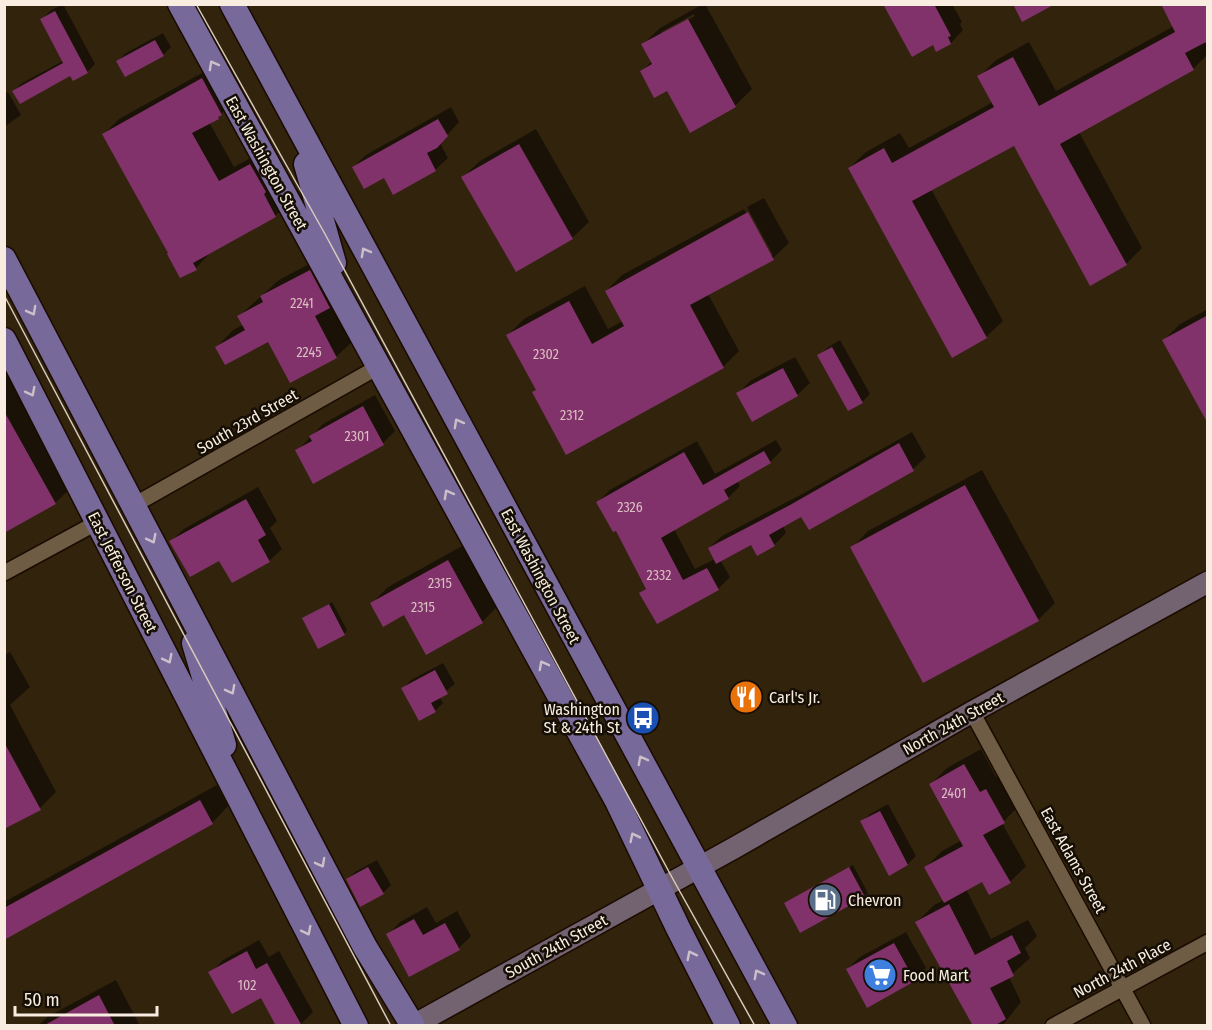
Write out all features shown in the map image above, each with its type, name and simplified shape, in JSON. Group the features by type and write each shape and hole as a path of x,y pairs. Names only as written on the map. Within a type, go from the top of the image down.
{"main road":[{"name":"East Washington Street","path":"180,4 617,801 659,890 729,1026"},
{"name":"East Washington Street","path":"232,4 785,1026"},
{"name":"East Washington Street","path":"297,127 324,234 354,322"},
{"name":"East Jefferson Street","path":"4,259 365,947 413,1025"},
{"name":"East Jefferson Street","path":"4,340 357,1026"},
{"name":"North 24th Street","path":"700,867 972,712 1208,582"},
{"name":"East Jefferson Street","path":"176,586 242,805"},
{"name":"South 24th Street","path":"413,1025 700,867"}],"street":[{"name":"South 23rd Street","path":"134,505 378,367"},
{"path":"4,573 98,522"},
{"name":"East Adams Street","path":"972,712 1143,1026"},
{"name":"North 24th Place","path":"1053,1026 1208,942"}],"building":[{"path":"883,4 934,4 951,36 948,37 951,44 936,52 933,45 912,57"},
{"path":"1013,4 1055,4 1022,22"},
{"path":"1161,4 1208,4 1208,41 1185,53 1194,70 1060,144 1127,265 1090,286 1014,146 912,201 987,338 952,358 848,168 884,148 892,163 994,107 977,76 1013,57 1039,106 1175,32"},
{"path":"55,11 88,73 73,81 70,76 20,104 12,91 63,63 40,19"},
{"path":"688,19 736,107 690,133 667,91 654,98 640,71 652,64 641,44"},
{"path":"155,40 164,56 125,77 116,61"},
{"path":"202,78 222,115 218,117 219,119 192,133 219,181 250,164 266,192 264,194 276,217 193,263 197,270 180,278 102,134"},
{"path":"438,119 448,136 437,148 427,153 436,171 393,195 384,178 364,189 352,167"},
{"path":"519,144 573,239 516,272 461,177"},
{"path":"748,212 774,260 690,305 724,368 566,455 532,392 536,390 506,335 569,301 592,344 624,326 605,291"},
{"path":"310,270 330,308 315,316 337,358 290,383 268,342 225,365 215,347 245,330 237,316 263,302 260,296"},
{"path":"1208,315 1208,424 1162,340"},
{"path":"832,347 863,403 848,411 817,355"},
{"path":"783,368 798,396 752,422 736,393"},
{"path":"363,406 384,445 313,484 295,450 312,441 309,436"},
{"path":"4,411 56,504 4,533"},
{"path":"899,443 914,471 809,530 801,517 769,535 775,546 757,556 751,545 716,564 708,548 790,505"},
{"path":"764,451 771,463 724,490 729,499 661,538 683,580 707,568 719,590 657,624 639,593 646,589 616,531 613,532 596,502 684,452 703,485"},
{"path":"965,485 1039,621 923,683 850,547"},
{"path":"246,499 266,535 258,540 270,562 232,583 219,561 190,577 169,541"},
{"path":"448,560 483,623 426,655 404,615 383,627 370,603"},
{"path":"329,604 345,635 318,649 302,618"},
{"path":"435,670 448,694 431,703 436,712 419,721 401,688"},
{"path":"4,742 41,810 4,829"},
{"path":"964,764 980,792 986,789 1005,823 983,835 1011,883 989,895 982,882 944,903 924,867 963,846 929,784"},
{"path":"200,800 213,824 4,940 4,908"},
{"path":"880,811 908,865 889,876 860,821"},
{"path":"368,867 384,894 360,907 346,879"},
{"name":"Chevron","path":"849,867 865,897 800,933 784,903"},
{"path":"949,904 975,955 1012,935 1021,953 1007,961 1014,976 990,988 1006,1019 994,1026 973,1026 915,922"},
{"path":"414,919 423,935 445,923 460,950 409,977 386,934"},
{"name":"Food Mart","path":"894,943 915,981 867,1008 846,969"},
{"path":"247,951 256,969 267,963 302,1026 276,1026 261,998 232,1014 208,972"},
{"path":"99,995 115,1026 43,1026"}],"tram line":[{"path":"196,4 325,234 674,881 755,1026"},
{"path":"4,295 391,1026"}],"place":[{"name":"Carl's Jr.","path":"746,697"},
{"name":"Washington St & 24th St","path":"643,718"},
{"name":"Chevron","path":"825,900"},
{"name":"Food Mart","path":"880,975"}]}
